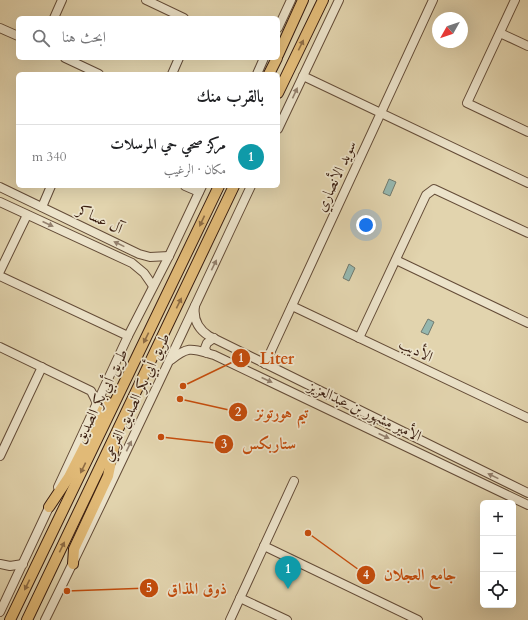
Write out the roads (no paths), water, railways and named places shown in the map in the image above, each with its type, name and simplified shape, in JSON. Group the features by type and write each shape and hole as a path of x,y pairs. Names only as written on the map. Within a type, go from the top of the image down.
{"main road":[{"path":"280,51 303,0"},
{"path":"280,89 323,0"},
{"path":"270,72 276,60"},
{"name":"طريق أبي بكر الصديق","path":"10,620 218,188"},
{"name":"طريق أبي بكر الصديق","path":"27,620 233,188"},
{"path":"49,506 69,477 113,390 118,384 125,380"},
{"path":"73,564 74,549 111,467 116,435"}],"street":[{"path":"55,16 62,0"},
{"path":"146,0 180,16"},
{"path":"280,24 291,0"},
{"path":"280,125 339,0"},
{"name":"سويد الأنصاري","path":"265,364 433,0"},
{"path":"515,0 467,103 528,132"},
{"path":"0,28 16,35"},
{"path":"500,33 528,46"},
{"path":"69,60 95,72"},
{"path":"173,72 178,60"},
{"path":"257,72 263,60"},
{"path":"302,76 528,184"},
{"name":"آل عساكر","path":"0,187 139,254 150,256 169,256"},
{"path":"42,207 50,188"},
{"name":"طريق أبي بكر الصديق الفرعي","path":"45,620 169,362 195,303 250,188"},
{"path":"0,612 128,336 169,256 200,189"},
{"path":"359,338 426,195 434,189 528,233"},
{"name":"آل عساكر","path":"0,202 132,263 144,273 153,286"},
{"path":"27,215 0,271 128,336"},
{"path":"132,263 138,264 142,260 139,254"},
{"path":"396,260 528,323"},
{"name":"الأمير مشهور بن عبدالعزيز","path":"195,303 194,314 198,324 205,333 528,493"},
{"name":"الأديب","path":"292,306 528,418"},
{"path":"207,353 205,348 207,343 214,338"},
{"path":"0,347 91,391 97,403"},
{"name":"الأمير مشهور بن عبدالعزيز","path":"169,362 181,351 188,349 207,353 528,505"},
{"path":"0,456 42,367"},
{"path":"91,391 106,385"},
{"path":"230,620 294,482"},
{"path":"264,546 418,620"},
{"path":"0,564 10,566 23,564"},
{"path":"240,598 287,620"}],"water":[{"path":"389,179 396,182 390,196 383,193"},
{"path":"349,264 355,268 349,281 343,278"},
{"path":"428,319 434,322 428,335 421,332"}],"place":[{"name":"Liter","path":"183,386"},
{"name":"تيم هورتونز","path":"180,399"},
{"name":"ستاربكس","path":"161,437"},
{"name":"جامع العجلان","path":"308,533"},
{"name":"مركز صحي حي المرسلات","path":"288,589"},
{"name":"ذوق المذاق","path":"67,591"}]}
